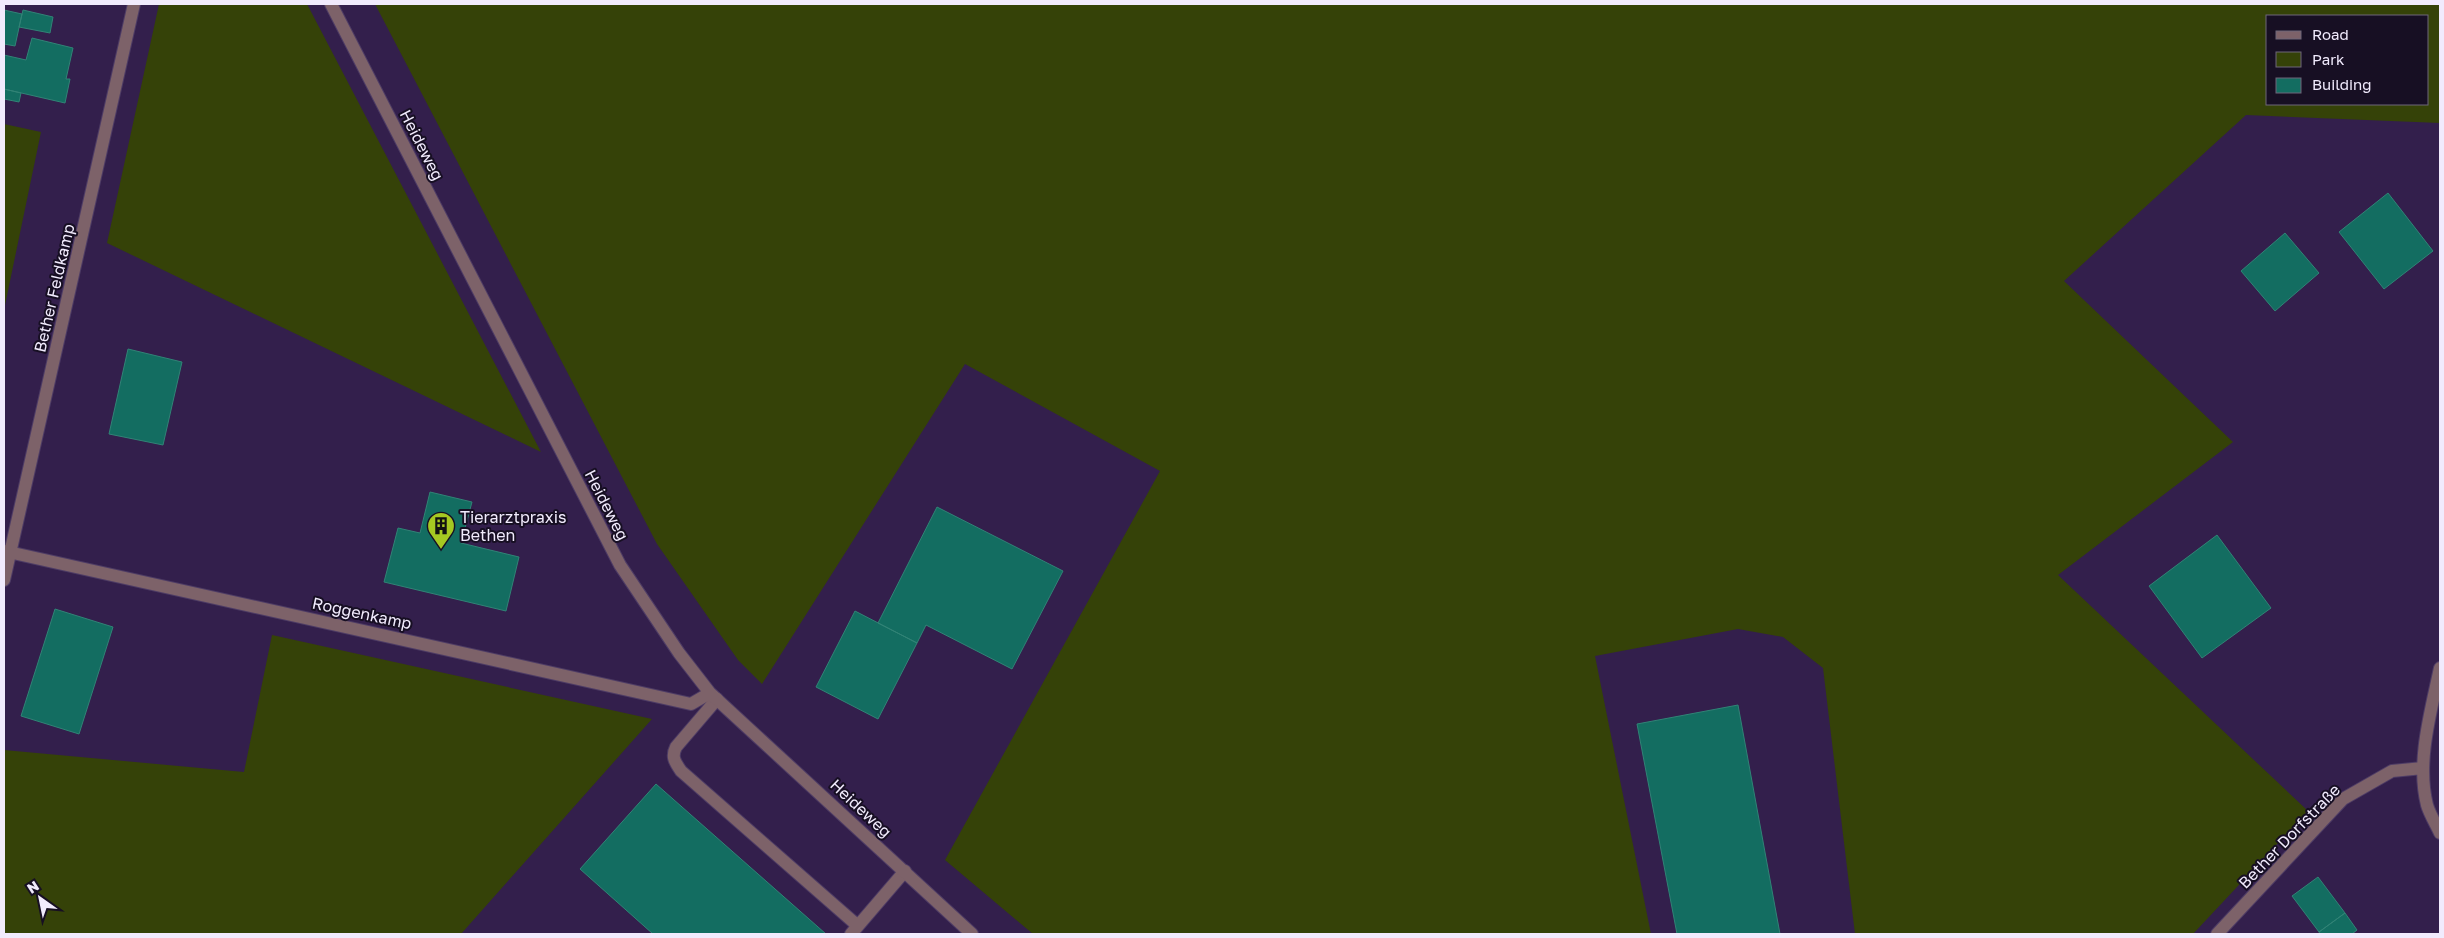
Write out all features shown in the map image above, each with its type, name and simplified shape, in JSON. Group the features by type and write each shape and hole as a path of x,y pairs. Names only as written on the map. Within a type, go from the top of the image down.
{"street":[{"name":"Bether Feldkamp","path":"4,580 8,552 134,4"},
{"name":"Heideweg","path":"331,4 620,565 679,653 714,696 972,934"},
{"name":"Roggenkamp","path":"8,552 691,704 714,696"},
{"path":"2440,668 2432,704 2423,768 2427,806 2440,833"},
{"path":"714,696 676,747 673,754 674,761 680,771 854,930 904,871"},
{"name":"Bether Dorfstraße","path":"2217,934 2344,799 2392,771 2423,768"}],"green space":[{"path":"159,4 307,4 541,452 107,243"},
{"path":"375,4 2440,4 2440,123 2246,115 2064,281 2233,442 2058,575 2308,811 2193,934 1855,934 1823,668 1783,637 1738,629 1595,656 1651,934 1033,934 945,860 1160,471 965,364 762,684 738,660 657,544"},
{"path":"4,124 41,132 4,310"},
{"path":"272,635 652,719 461,934 4,934 4,750 244,772"}],"building":[{"path":"4,10 22,14 15,46 4,44"},
{"path":"23,10 53,17 50,33 19,27"},
{"path":"32,38 73,48 66,79 70,79 65,103 4,89 4,55 26,60"},
{"path":"4,89 21,93 19,102 4,99"},
{"path":"2388,193 2433,251 2384,289 2339,232"},
{"path":"2285,233 2319,273 2275,311 2241,271"},
{"path":"128,349 182,362 163,445 109,434"},
{"name":"Tierarztpraxis Bethen","path":"430,492 472,502 461,543 519,557 506,611 384,582 398,528 420,533"},
{"path":"937,507 1063,571 1012,669 926,625 917,643 878,623"},
{"path":"2217,535 2271,608 2202,658 2149,586"},
{"path":"55,609 113,627 79,734 21,716"},
{"path":"855,611 917,643 878,719 816,687"},
{"path":"1738,705 1780,934 1677,934 1637,724"},
{"path":"656,784 826,934 653,934 580,869"},
{"path":"2318,877 2345,913 2319,932 2292,896"},
{"path":"2345,913 2357,930 2352,934 2320,934 2319,932"}],"place":[{"name":"Tierarztpraxis Bethen","path":"441,550"}]}
